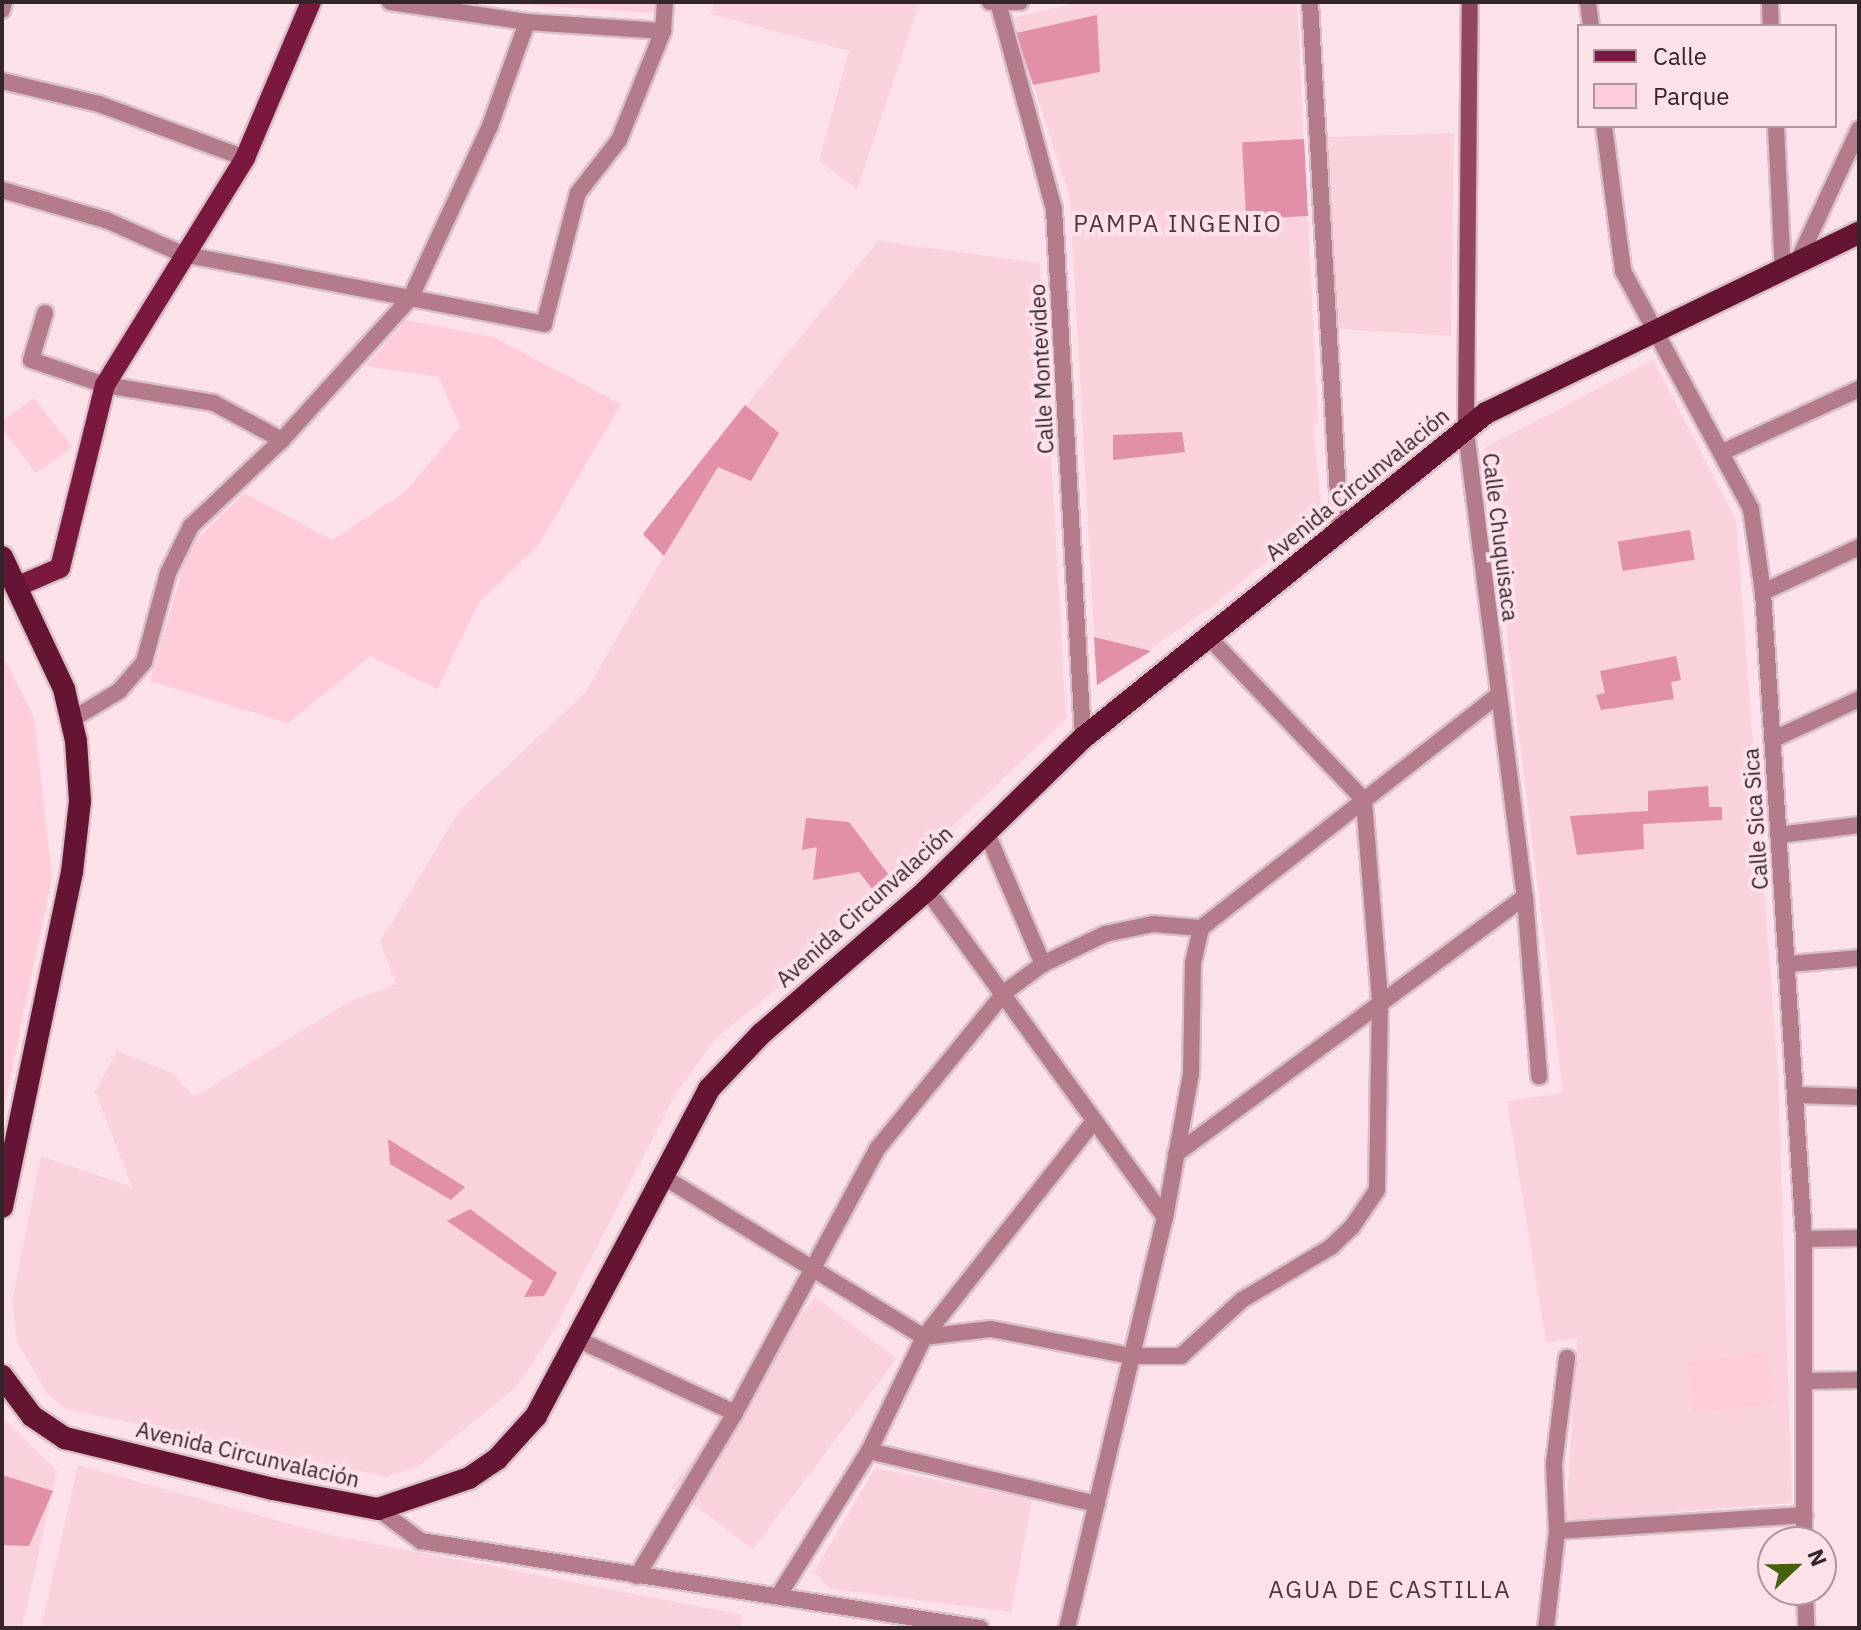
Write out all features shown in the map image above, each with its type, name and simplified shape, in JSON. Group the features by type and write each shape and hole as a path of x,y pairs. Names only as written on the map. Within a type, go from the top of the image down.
{"highway":[{"name":"Avenida Circunvalación","path":"2,1376 32,1416 65,1438 378,1509 441,1492 497,1459 536,1416 579,1340 709,1089 761,1034 927,890 985,829 1083,738 1486,413 1859,233"},
{"path":"2,557 64,689 71,720 80,801 72,872 2,1207"}],"main road":[{"path":"16,587 60,568 105,385 182,254 245,158 311,2"},
{"name":"Calle Chuquisaca","path":"1466,432 1470,2"}],"street":[{"path":"2,10 4,2"},
{"path":"390,2 527,22 663,31"},
{"path":"2,190 106,220 182,254 544,324 578,193 619,140 663,31 665,2"},
{"name":"Calle Montevideo","path":"1020,2 995,2 1054,209 1083,738"},
{"path":"1310,2 1340,530"},
{"path":"1588,2 1591,24"},
{"path":"1770,2 1771,24"},
{"path":"71,720 119,691 144,662 168,573 191,526 282,440 411,297 490,126 527,22"},
{"path":"2,81 99,104 245,158"},
{"name":"Calle Sica Sica","path":"1604,128 1623,271 1751,509 1763,592 1804,1239 1804,1526"},
{"path":"1776,128 1789,268"},
{"path":"1789,268 1859,129"},
{"path":"45,313 31,360 105,385 214,403 282,440"},
{"path":"1723,452 1859,389"},
{"name":"Calle Chuquisaca","path":"1466,432 1525,897 1539,1076"},
{"path":"1763,592 1859,547"},
{"path":"662,1176 808,1270 924,1337 991,1329 1131,1356 1181,1356 1242,1300 1331,1247 1363,1214 1377,1190 1380,1000 1364,800 1208,637"},
{"path":"1067,1628 1165,1218 1191,1074 1193,963 1201,928 1498,695"},
{"path":"1772,740 1859,699"},
{"path":"1779,835 1859,825"},
{"path":"985,829 1043,964"},
{"path":"927,890 1005,992 1165,1218"},
{"path":"1176,1154 1380,1000 1525,897"},
{"path":"637,1576 735,1413 808,1270 877,1149 1005,992 1043,964 1105,934 1153,924 1201,928"},
{"path":"1788,964 1859,958"},
{"path":"1797,1095 1859,1097"},
{"path":"779,1595 869,1451 924,1337 1094,1121"},
{"path":"1804,1239 1859,1238"},
{"path":"579,1340 735,1413"},
{"path":"1546,1628 1557,1531 1554,1464 1567,1358"},
{"path":"1805,1381 1859,1380"},
{"path":"869,1451 1097,1504"},
{"path":"378,1509 421,1541 980,1628"},
{"path":"1557,1531 1804,1515"},
{"path":"1805,1606 1806,1628"}],"shaded area":[{"path":"714,2 920,2 857,189 819,161 849,51 711,14"},
{"path":"1080,2 1297,2 1318,424 1313,425 1321,505 1318,518 1210,608 1097,685 1070,199 1012,18"},
{"path":"1097,15 1100,72 1033,85 1016,33"},
{"path":"1454,133 1451,336 1337,329 1327,137"},
{"path":"1304,139 1308,216 1246,219 1242,142"},
{"path":"878,241 1040,263 1066,719 806,965 715,1039 675,1095 554,1330 516,1387 419,1466 387,1477 66,1409 47,1393 17,1342 12,1301 41,1156 132,1187 95,1091 117,1051 172,1073 194,1097 349,1002 396,984 380,942 459,811 585,693 664,556 643,534"},
{"path":"1653,360 1736,520 1778,1074 1792,1503 1566,1520 1577,1338 1546,1343 1507,1101 1563,1093 1484,448"},
{"path":"745,405 779,433 751,481 718,467 664,556 643,534"},
{"path":"1182,432 1185,452 1113,460 1113,435"},
{"path":"1690,530 1695,560 1623,571 1618,541"},
{"path":"1094,637 1151,651 1097,685"},
{"path":"1676,656 1681,680 1671,682 1674,699 1601,710 1596,695 1605,693 1600,671"},
{"path":"1708,786 1709,807 1722,807 1722,820 1643,824 1644,849 1577,855 1570,816 1648,811 1648,791"},
{"path":"806,818 849,822 894,882 878,896 859,872 813,880 817,847 802,850"},
{"path":"388,1139 465,1187 451,1200 390,1164"},
{"path":"470,1209 557,1273 544,1296 524,1297 533,1281 447,1221"},
{"path":"815,1297 896,1358 753,1549 671,1488"},
{"path":"2,1418 57,1471 22,1628 2,1628"},
{"path":"78,1465 330,1535 743,1615 740,1628 41,1628"},
{"path":"875,1468 1032,1499 1011,1612 830,1589 814,1572"},
{"path":"2,1475 53,1491 29,1546 2,1545"}],"green space":[{"path":"481,2 658,2 657,13"},
{"path":"406,320 493,337 621,404 539,544 479,602 437,689 370,656 288,723 150,681 189,547 244,493 332,540 405,492 460,427 439,377 366,366"},
{"path":"34,398 72,447 36,473 2,429 2,421"},
{"path":"2,654 34,718 52,878 2,1117"},
{"path":"1767,1352 1773,1404 1694,1413 1688,1362"}],"district":[{"name":"PAMPA INGENIO","path":"1178,224"},
{"name":"AGUA DE CASTILLA","path":"1390,1590"}]}
